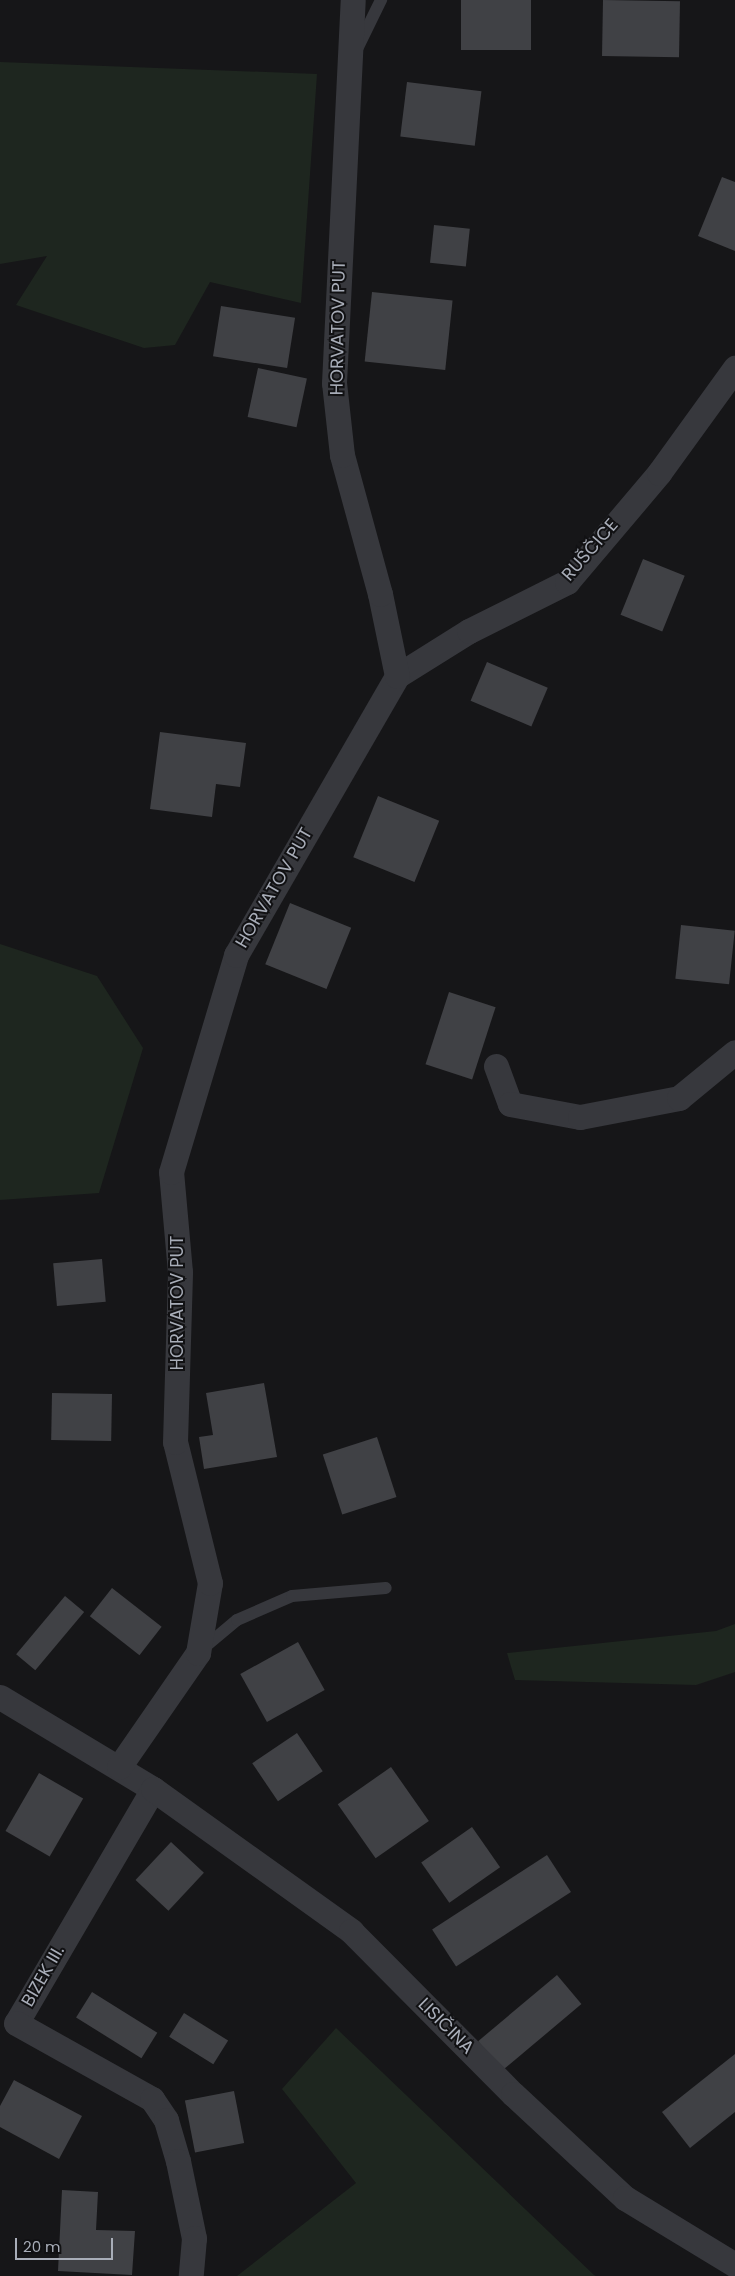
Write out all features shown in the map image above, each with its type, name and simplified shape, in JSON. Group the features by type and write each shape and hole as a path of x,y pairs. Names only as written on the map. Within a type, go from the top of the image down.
{"street":[{"name":"HORVATOV PUT","path":"119,1767 198,1652 210,1583 175,1442 180,1272 171,1172 236,954 397,676 380,594 342,455 334,383 353,0"},
{"name":"RUŠČICE","path":"397,676 469,632 567,582 658,473 735,368"},
{"path":"496,1066 510,1104 580,1117 679,1098 735,1052"},
{"path":"0,1697 153,1789"},
{"name":"LISIČINA","path":"153,1789 351,1932 513,2094 625,2198 735,2265"},
{"name":"BIZEK III.","path":"153,1789 16,2023 152,2099 166,2120 178,2161 194,2238 191,2276"}],"lane":[{"path":"351,60 382,0"},
{"path":"198,1652 237,1620 292,1596 386,1588"}],"shaded area":[{"path":"0,62 317,74 301,303 210,282 175,345 144,348 16,305 47,256 0,264"},
{"path":"0,944 97,976 143,1048 99,1193 0,1200"},
{"path":"735,1624 735,1672 696,1685 515,1680 507,1653 716,1631"},
{"path":"336,2028 596,2276 237,2276 356,2183 282,2089"}],"building":[{"path":"461,0 531,0 531,50 461,50"},
{"path":"603,0 680,1 679,57 602,56"},
{"path":"407,82 481,91 475,146 400,137"},
{"path":"722,177 735,182 735,251 698,236"},
{"path":"434,225 470,229 466,267 430,263"},
{"path":"372,292 453,300 445,370 365,362"},
{"path":"221,306 295,318 287,368 213,356"},
{"path":"258,368 307,378 297,427 248,417"},
{"path":"643,559 685,576 662,631 621,615"},
{"path":"487,662 548,688 531,726 471,701"},
{"path":"160,732 246,743 240,787 216,784 212,817 150,809"},
{"path":"378,796 439,821 414,882 353,857"},
{"path":"290,903 351,928 326,989 265,964"},
{"path":"681,925 735,931 729,984 675,979"},
{"path":"449,992 496,1007 472,1079 426,1064"},
{"path":"102,1259 106,1302 57,1306 53,1263"},
{"path":"264,1383 277,1457 204,1469 199,1437 213,1435 206,1393"},
{"path":"52,1393 112,1394 111,1441 51,1440"},
{"path":"377,1437 396,1497 342,1515 323,1455"},
{"path":"112,1588 162,1627 139,1655 90,1616"},
{"path":"65,1596 84,1612 35,1670 16,1654"},
{"path":"298,1642 325,1690 267,1722 240,1674"},
{"path":"297,1733 323,1771 278,1801 252,1763"},
{"path":"391,1767 429,1821 376,1858 338,1804"},
{"path":"39,1773 83,1798 50,1857 6,1831"},
{"path":"472,1827 500,1867 449,1903 421,1863"},
{"path":"171,1842 204,1873 168,1911 136,1880"},
{"path":"547,1855 571,1892 456,1967 432,1930"},
{"path":"557,1975 581,2004 503,2070 478,2041"},
{"path":"92,1992 157,2033 141,2058 76,2017"},
{"path":"184,2013 228,2041 213,2064 169,2037"},
{"path":"735,2054 735,2112 690,2148 662,2112"},
{"path":"14,2080 82,2116 59,2159 0,2127 0,2106"},
{"path":"234,2091 244,2143 195,2153 185,2101"},
{"path":"62,2190 98,2192 96,2230 135,2231 132,2275 58,2271"}]}
